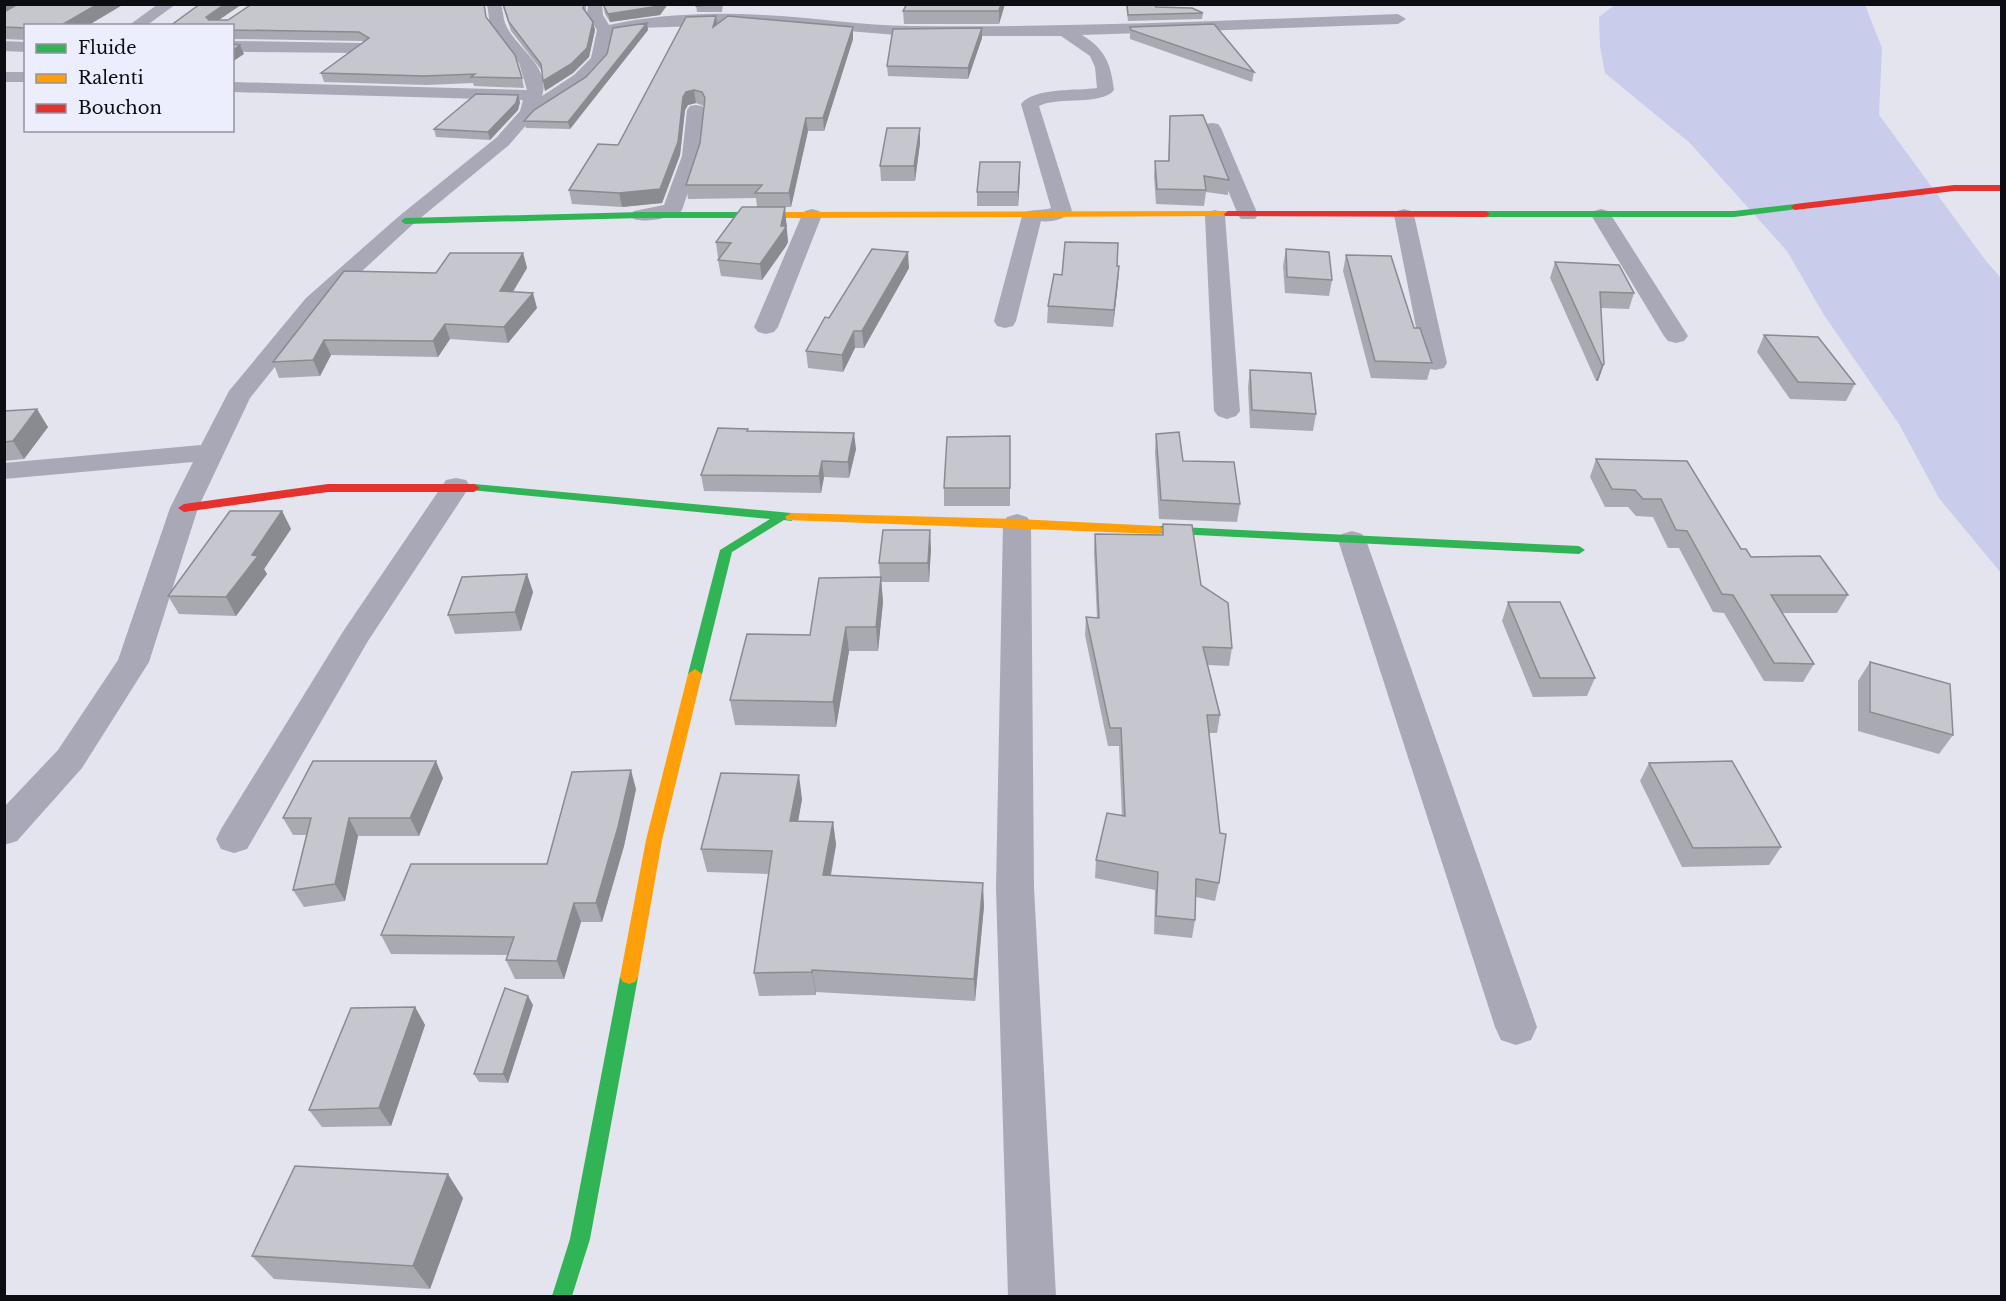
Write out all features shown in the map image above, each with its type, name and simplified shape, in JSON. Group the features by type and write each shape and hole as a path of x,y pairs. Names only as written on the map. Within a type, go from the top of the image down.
{"street":[{"path":"138,24 169,4"},
{"path":"4,831 70,759 134,662 184,508 238,396 314,303 405,221 503,141 531,104 536,88 527,62 498,25 494,4"},
{"path":"234,87 531,104 580,79 599,59 605,30 595,15 595,4"},
{"path":"1000,13 1008,30"},
{"path":"1102,13 1102,29"},
{"path":"605,30 638,23 720,19 761,19 909,31 1064,31 1398,19"},
{"path":"1039,216 1062,211 1030,104 1040,99 1099,93 1106,90 1104,62 1090,47 1064,31"},
{"path":"4,46 24,47"},
{"path":"234,46 362,48"},
{"path":"4,77 24,77"},
{"path":"641,215 672,210 691,156 696,110"},
{"path":"1212,128 1248,215"},
{"path":"405,221 641,215 1734,214 1954,188 2001,188"},
{"path":"766,327 813,215"},
{"path":"1404,215 1434,363"},
{"path":"1601,215 1676,336"},
{"path":"1005,321 1039,216"},
{"path":"1215,216 1227,411"},
{"path":"4,471 211,452"},
{"path":"184,508 328,488 456,486 781,517 1017,523 1579,550"},
{"path":"234,839 355,637 456,486"},
{"path":"562,1296 580,1239 654,840 726,550 781,517"},
{"path":"1017,523 1015,888 1032,1296"},
{"path":"1352,540 1516,1027"}],"shaded area":[{"path":"1616,4 1865,5 1882,48 1879,115 1986,261 2001,278 2001,573 1939,498 1899,424 1824,315 1787,251 1690,143 1605,73 1600,46 1599,17"}],"building":[{"path":"18,4 98,4 63,24 24,24 24,28 4,27 4,12"},
{"path":"200,4 225,4 206,17 209,20 228,20 252,4 484,4 486,17 515,55 522,78 471,77 475,74 424,76 321,73 369,38 359,32 234,30 234,24 173,24"},
{"path":"503,4 584,4 583,8 593,22 587,48 571,64 543,81 541,64 509,22"},
{"path":"603,4 660,4 608,14"},
{"path":"696,4 721,4 696,6"},
{"path":"907,4 1001,4 999,11 903,11"},
{"path":"1127,4 1192,8 1203,13 1128,15"},
{"path":"716,16 713,27 728,16 853,27 823,118 806,118 789,193 755,193 762,185 686,185 700,143 705,98 702,92 694,90 686,92 683,97 678,142 660,189 619,193 569,190 598,144 618,145 686,17"},
{"path":"647,23 568,122 524,121 534,110 586,77 607,54 613,28"},
{"path":"1214,24 1254,72 1131,30 1130,27"},
{"path":"982,28 968,68 887,66 893,29"},
{"path":"476,94 518,95 516,103 488,132 434,129"},
{"path":"1203,115 1229,180 1204,176 1206,190 1157,189 1155,161 1169,161 1170,116"},
{"path":"887,128 920,128 914,166 880,166"},
{"path":"980,162 1020,162 1018,192 977,192"},
{"path":"742,207 785,207 781,226 786,226 760,264 718,260 731,243 716,242"},
{"path":"1065,242 1118,243 1117,266 1119,266 1114,310 1048,306 1054,274 1062,275"},
{"path":"872,249 908,252 862,331 854,331 842,355 806,351 825,317 829,318"},
{"path":"1286,249 1329,252 1332,280 1287,277"},
{"path":"450,253 523,253 500,291 533,293 504,327 445,324 433,341 324,340 313,360 273,362 344,271 436,273"},
{"path":"1346,255 1391,256 1414,328 1420,328 1432,363 1375,361"},
{"path":"1555,262 1619,265 1634,293 1600,292 1604,364 1602,365"},
{"path":"1764,335 1818,337 1855,384 1798,382"},
{"path":"1250,370 1311,373 1316,414 1252,410"},
{"path":"37,409 13,441 4,442 4,411"},
{"path":"718,428 748,429 747,431 854,433 848,462 822,461 819,476 701,475"},
{"path":"1179,432 1183,461 1234,462 1240,504 1161,500 1156,434"},
{"path":"1010,436 1010,488 944,488 947,437"},
{"path":"1596,459 1687,461 1741,549 1746,549 1751,557 1820,556 1848,595 1771,595 1814,664 1774,663 1733,595 1722,594 1687,531 1676,530 1661,499 1643,499 1635,490 1612,489"},
{"path":"230,511 282,511 252,555 258,556 226,597 168,596"},
{"path":"1163,524 1192,525 1201,585 1228,603 1232,648 1203,647 1220,715 1207,715 1220,833 1226,834 1219,883 1196,879 1195,920 1156,916 1158,872 1096,860 1107,813 1125,816 1121,728 1110,728 1086,617 1099,618 1095,534 1163,535"},
{"path":"883,530 930,530 928,563 879,563"},
{"path":"527,574 515,612 448,615 462,577"},
{"path":"881,577 876,627 846,627 833,702 730,700 747,634 810,635 819,578"},
{"path":"1508,602 1560,602 1595,678 1540,678"},
{"path":"1870,662 1950,684 1953,735 1870,712"},
{"path":"313,761 436,761 410,818 349,818 335,884 293,890 311,818 283,818"},
{"path":"1732,761 1781,847 1693,848 1649,763"},
{"path":"631,770 618,827 596,903 574,903 557,961 506,960 514,937 381,935 411,864 547,864 572,772"},
{"path":"721,773 799,775 790,821 833,822 823,875 983,883 974,979 812,970 812,972 754,973 772,851 701,849"},
{"path":"505,988 528,996 503,1074 474,1074"},
{"path":"415,1007 379,1108 309,1110 351,1008"},
{"path":"295,1166 448,1174 413,1266 252,1256"}],"traffic: fast":[{"path":"1486,214 1734,214 1795,207"},
{"path":"405,221 641,215 784,215"},
{"path":"474,488 791,517"},
{"path":"695,674 726,550 781,517"},
{"path":"1159,530 1579,550"},
{"path":"562,1296 580,1239 629,977"}],"traffic: slow":[{"path":"784,215 1228,214"},
{"path":"791,517 1017,523 1159,530"},
{"path":"629,977 654,840 695,674"}],"traffic: jam":[{"path":"1795,207 1954,188 2002,188"},
{"path":"1228,214 1486,214"},
{"path":"184,508 328,488 474,488"}]}
